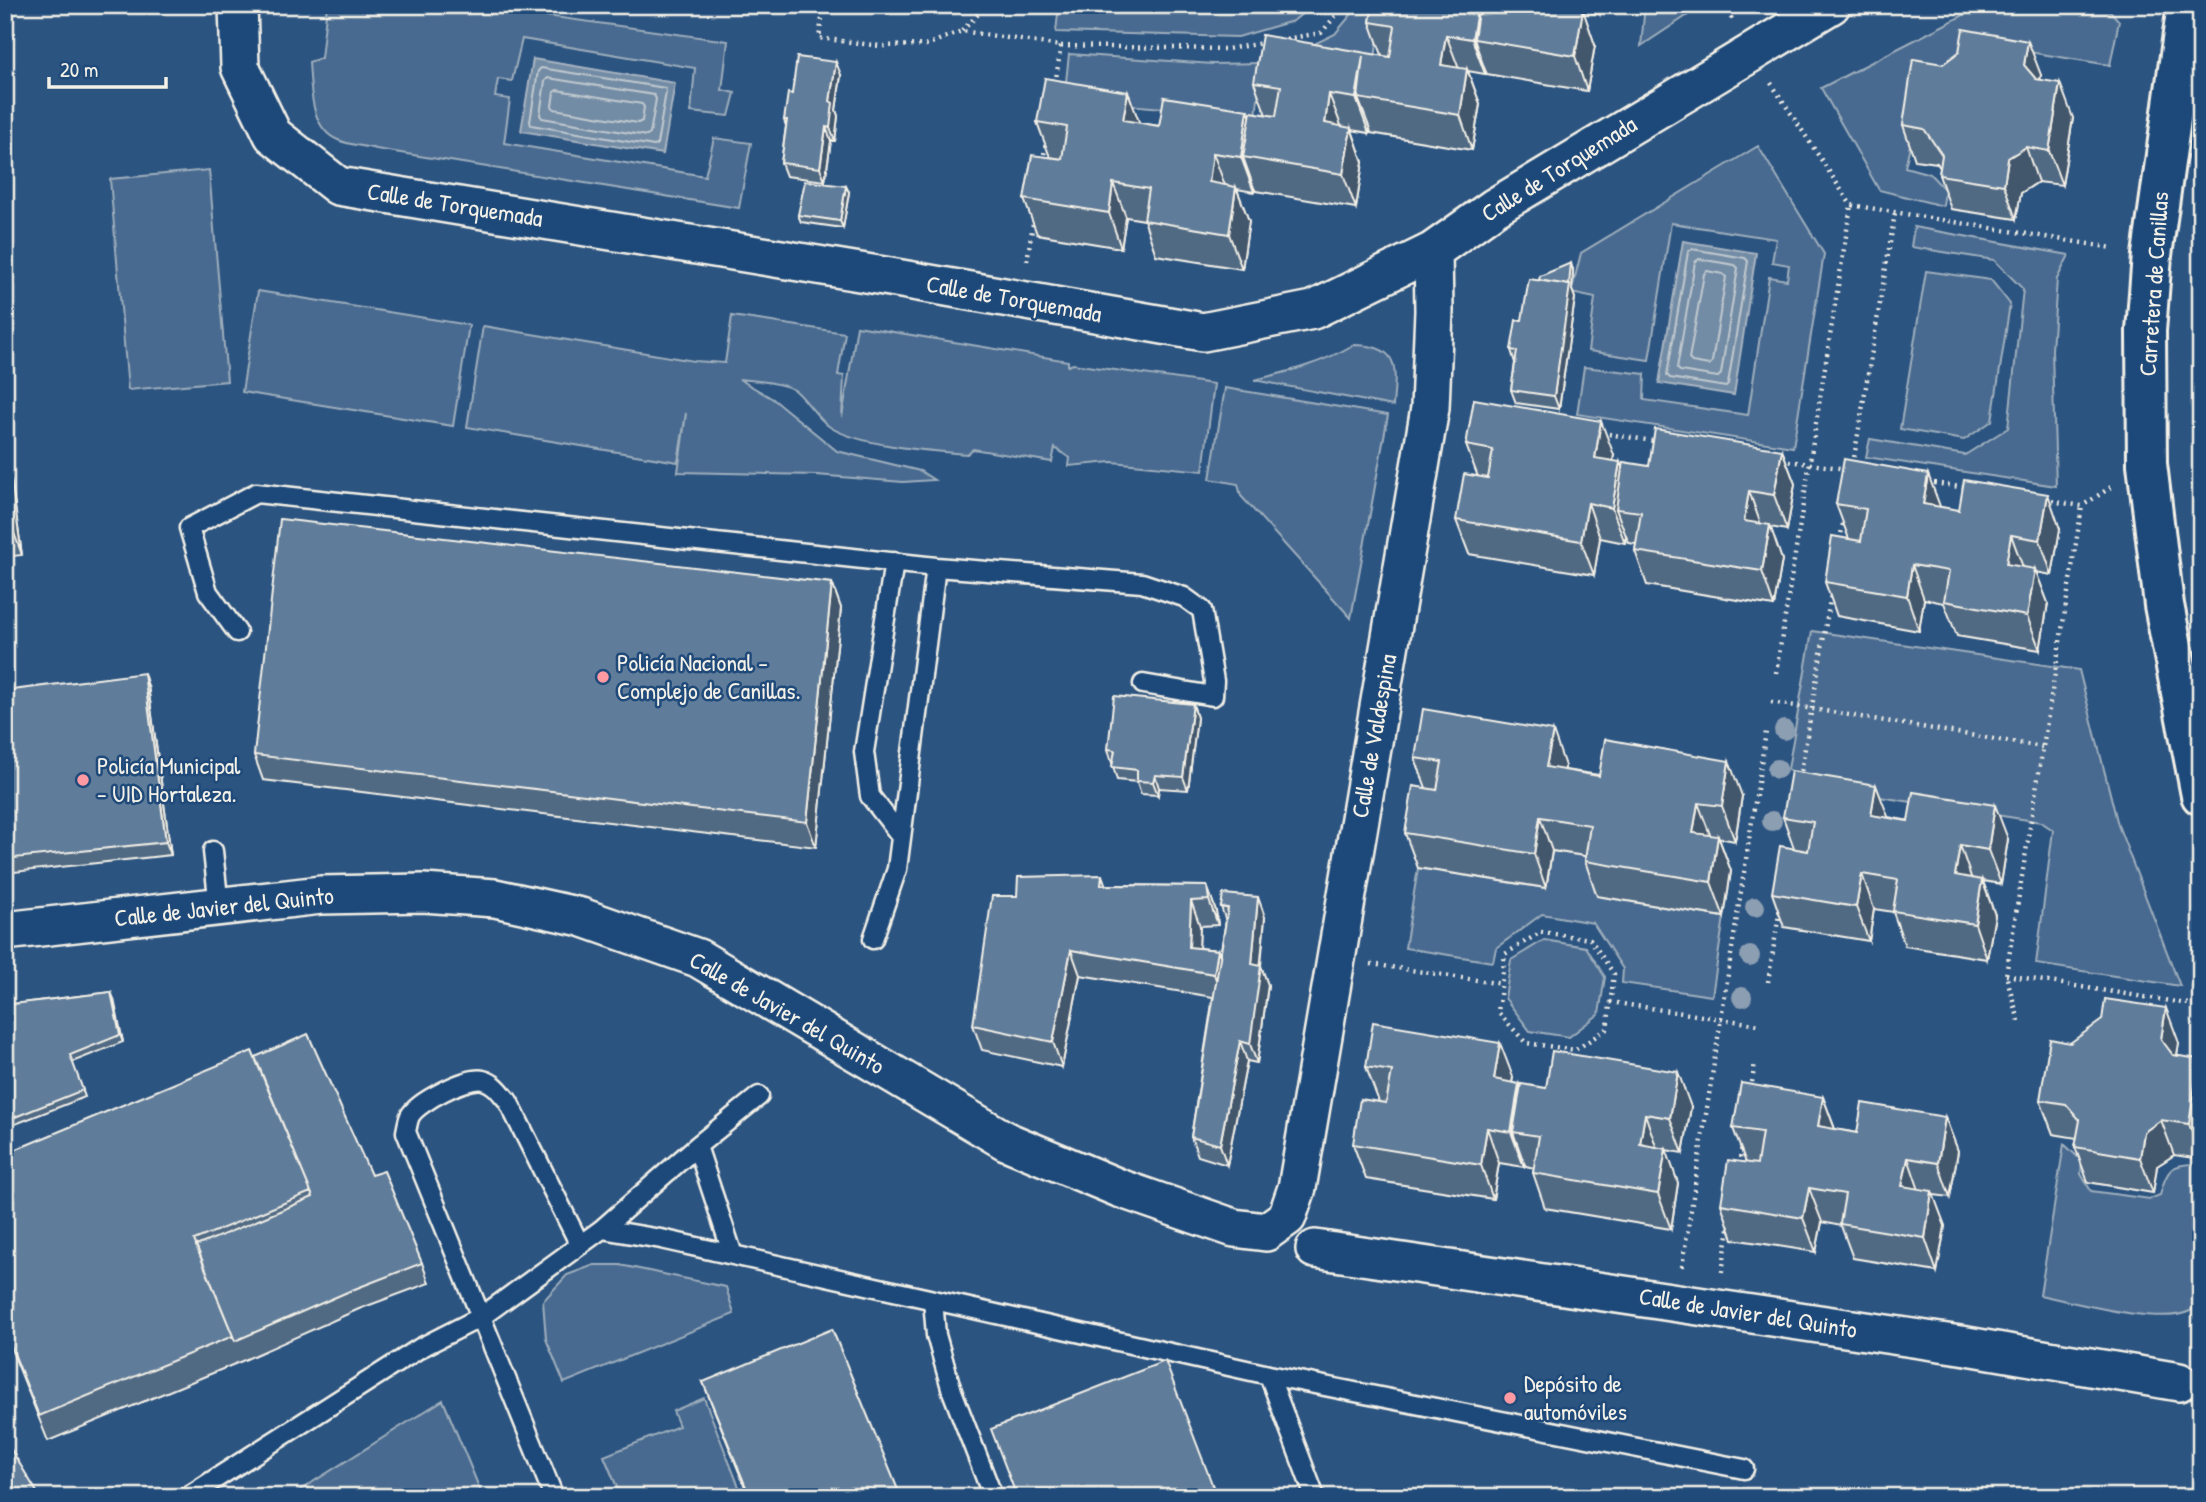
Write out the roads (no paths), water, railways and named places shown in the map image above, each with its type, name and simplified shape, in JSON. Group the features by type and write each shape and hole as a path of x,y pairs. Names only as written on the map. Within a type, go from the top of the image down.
{"street":[{"name":"Calle de Torquemada","path":"238,5 240,67 273,135 338,186 1203,332 1312,310 1433,251 1495,207 1831,5"},
{"name":"Carretera de Canillas","path":"2187,5 2152,255 2146,331 2147,464 2164,605 2201,795"},
{"name":"Calle de Valdespina","path":"1287,1217 1297,1188 1430,408 1434,311 1433,251"},
{"name":"Carretera de Canillas","path":"2164,605 2201,687"},
{"name":"Calle de Javier del Quinto","path":"5,931 321,895 423,893 495,898 581,917 698,958 1006,1141 1119,1188 1234,1228 1266,1232 1287,1217"},
{"name":"Calle de Javier del Quinto","path":"1315,1249 2194,1380"}],"lane":[{"path":"237,632 208,592 189,528 256,493 936,567 1142,583 1184,597 1202,610 1214,681 1213,696 1143,684"},
{"path":"894,562 864,752 870,796 901,836"},
{"path":"873,939 897,869 936,567"},
{"path":"212,851 219,907"},
{"path":"554,1497 406,1132 410,1115 419,1106 463,1082 480,1079 495,1086 508,1101 580,1245"},
{"path":"187,1497 420,1348 481,1317 603,1229 697,1146 759,1096"},
{"path":"697,1146 733,1255"},
{"path":"603,1229 662,1239 1269,1375 1744,1469"},
{"path":"933,1300 936,1335 952,1391 993,1497"},
{"path":"1269,1375 1315,1497"}],"water":[{"path":"533,59 675,83 663,154 521,131"},
{"path":"1683,241 1756,253 1734,395 1659,383"}],"place":[{"name":"Policía Nacional - Complejo de Canillas.","path":"603,677"},
{"name":"Policía Municipal - UID Hortaleza.","path":"83,780"},
{"name":"Depósito de automóviles","path":"1510,1398"}]}
